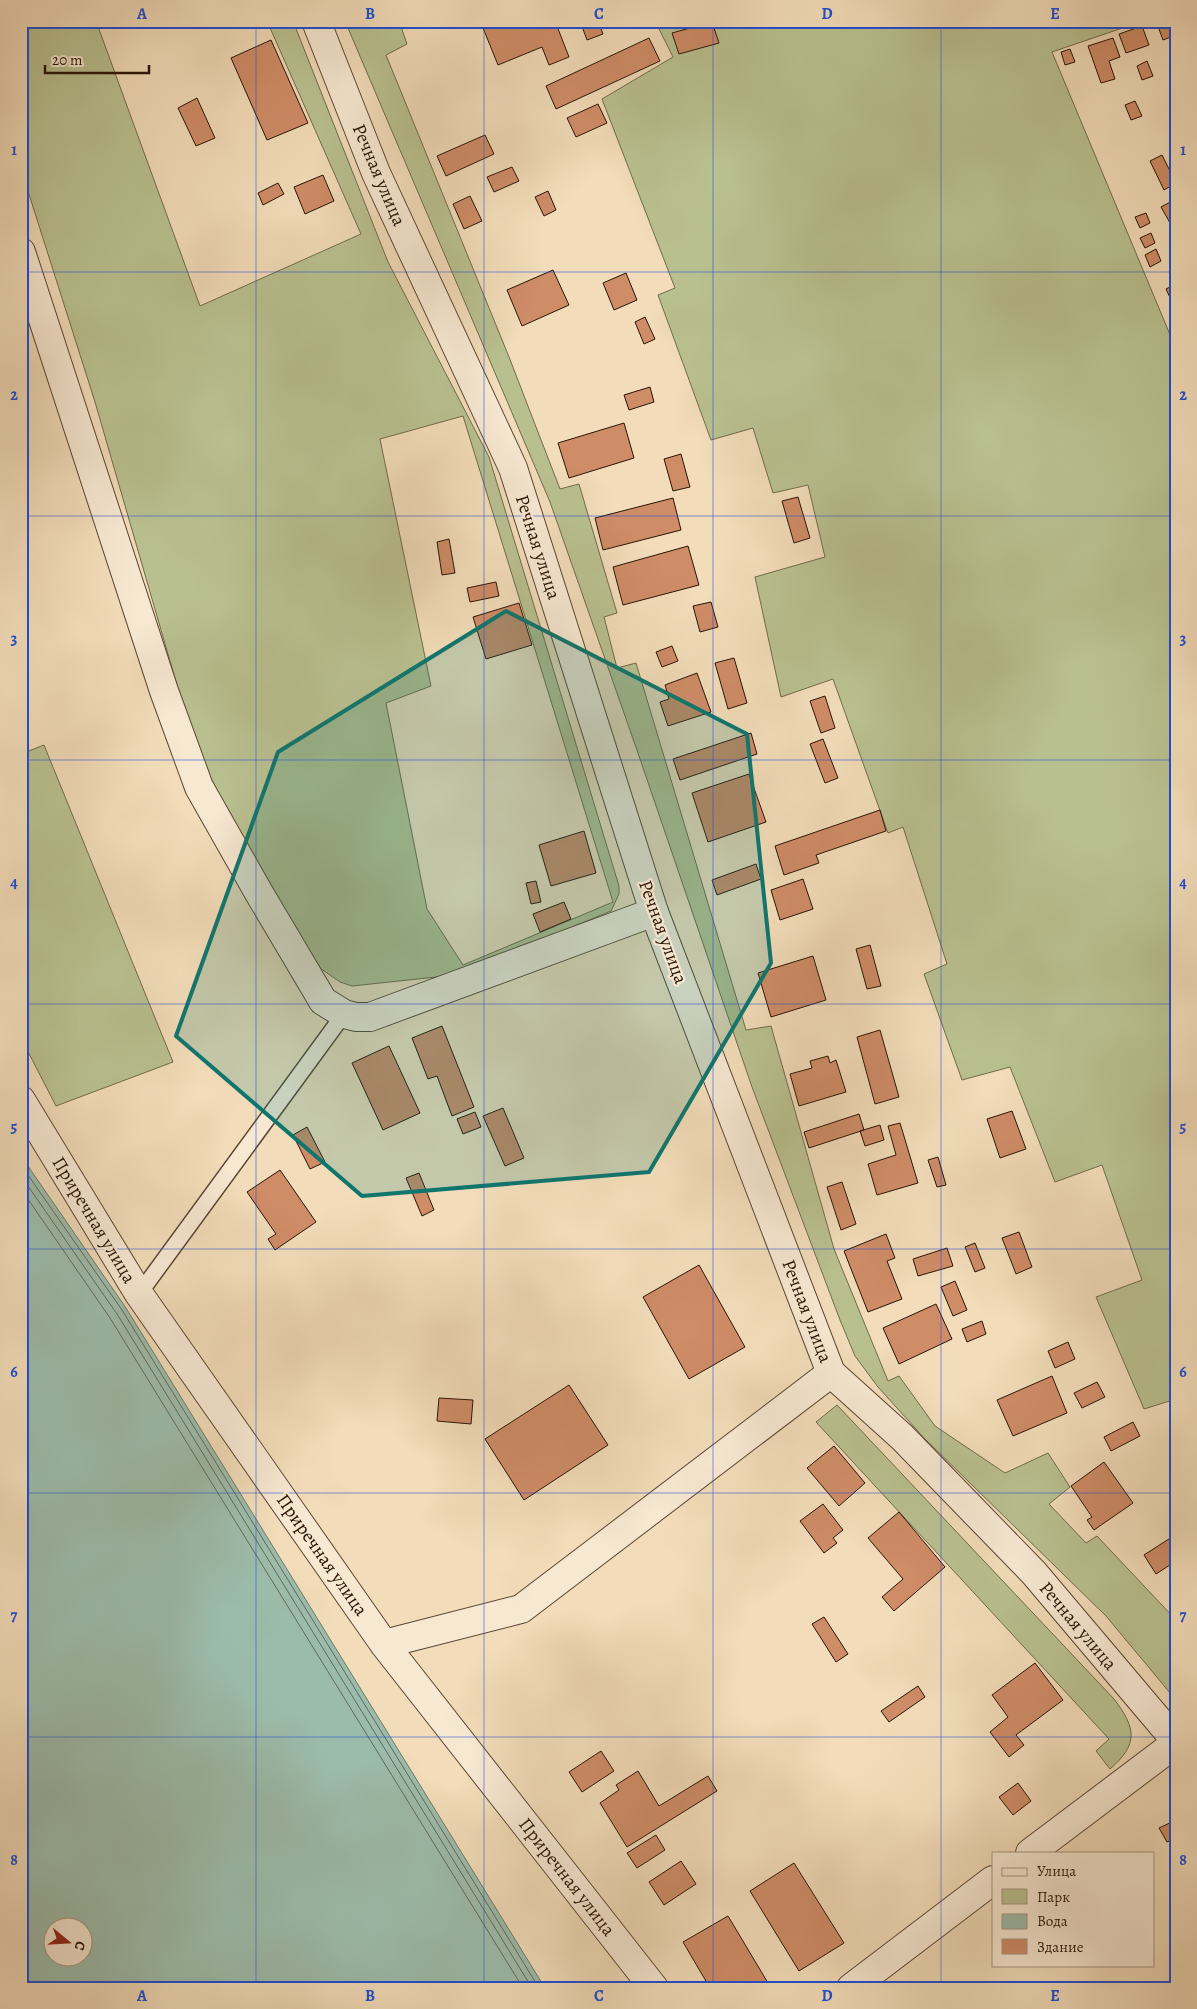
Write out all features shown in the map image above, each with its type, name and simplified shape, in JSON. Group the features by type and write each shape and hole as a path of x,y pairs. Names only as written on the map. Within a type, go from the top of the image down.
{"street":[{"name":"Речная улица","path":"316,21 376,173 513,468 654,912 831,1374 902,1437 1034,1574 1176,1742"},
{"path":"21,252 164,691 199,787 323,1001 344,1014 370,1017 654,912"},
{"name":"Приречная улица","path":"21,1100 139,1294 384,1644 654,1988"},
{"path":"384,1644 521,1609 831,1374"},
{"path":"1031,1852 1176,1742"},
{"path":"851,1988 992,1881"}],"lane":[{"path":"139,1294 344,1014"}],"highlighted area":[{"path":"506,611 747,734 771,963 649,1172 362,1196 176,1036 278,752"}],"green space":[{"path":"21,21 96,21 200,306 361,234 267,21 293,21 388,262 489,457 619,886 619,894 611,911 455,975 352,986 340,982 320,968 235,833 211,784 181,699 95,402 21,169","holes":["463,416 613,902 463,965 427,909 386,703 431,686 380,439"]},
{"path":"345,21 399,21 407,44 386,55 509,357 560,489 579,484 617,613 604,617 617,668 636,663 746,1030 771,1026 834,1249 888,1381 899,1376 935,1426 1005,1473 1048,1453 1070,1487 1049,1504 1086,1543 1097,1536 1176,1620 1176,1700 1106,1616 925,1439 878,1387 855,1356 752,1087 550,502"},
{"path":"655,21 1143,21 1052,52 1176,349 1176,1399 1144,1409 1096,1297 1142,1280 1102,1165 1055,1182 1010,1067 962,1080 924,974 947,964 903,827 888,833 833,679 781,697 755,577 825,557 808,485 773,493 753,428 711,440 658,295 675,288 602,99 673,57"},
{"path":"44,745 173,1062 56,1106 21,1038 21,754"},
{"path":"837,1405 1114,1699 1127,1719 1131,1736 1126,1752 1110,1769 1096,1751 1109,1739 816,1422"}],"water":[{"path":"21,1156 126,1308 545,1988 21,1988"}],"building":[{"path":"219,21 236,21 223,28"},
{"path":"485,21 555,21 569,57 549,65 542,47 498,65 481,23"},
{"path":"580,21 598,21 603,34 587,40"},
{"path":"1156,21 1176,21 1176,35 1163,40"},
{"path":"712,22 719,43 679,54 672,33"},
{"path":"1142,26 1149,45 1126,53 1119,34"},
{"path":"649,38 660,61 556,109 546,86"},
{"path":"1113,38 1120,57 1109,61 1115,79 1101,83 1088,46"},
{"path":"271,40 308,123 267,140 231,58"},
{"path":"1070,49 1075,62 1065,65 1061,52"},
{"path":"1147,61 1153,76 1142,80 1137,66"},
{"path":"197,98 215,138 196,146 178,108"},
{"path":"1135,101 1142,116 1131,120 1125,105"},
{"path":"598,104 607,123 576,137 567,118"},
{"path":"485,135 494,154 446,176 437,156"},
{"path":"1162,155 1176,183 1164,190 1150,161"},
{"path":"512,167 519,181 494,192 487,177"},
{"path":"323,175 334,201 305,214 294,187"},
{"path":"278,183 284,194 263,205 258,193"},
{"path":"548,191 556,210 544,216 535,197"},
{"path":"470,196 482,221 464,229 453,204"},
{"path":"1176,199 1176,228 1174,230 1161,207"},
{"path":"1146,213 1150,223 1140,228 1135,217"},
{"path":"1151,233 1155,243 1145,248 1140,238"},
{"path":"1156,249 1161,261 1150,267 1145,255"},
{"path":"553,270 569,305 522,326 507,290"},
{"path":"626,273 637,300 614,310 603,283"},
{"path":"1176,284 1176,303 1173,304 1166,289"},
{"path":"645,317 655,339 644,344 635,322"},
{"path":"650,387 654,402 629,410 624,395"},
{"path":"624,423 634,458 569,478 558,443"},
{"path":"681,454 690,487 673,491 664,459"},
{"path":"798,497 810,538 794,543 782,501"},
{"path":"673,498 681,530 603,550 595,518"},
{"path":"449,539 455,573 442,575 437,542"},
{"path":"688,546 699,585 623,605 613,567"},
{"path":"496,582 499,596 470,602 467,588"},
{"path":"711,602 718,627 700,632 693,606"},
{"path":"519,603 532,645 486,659 473,617"},
{"path":"672,646 678,661 662,667 656,652"},
{"path":"734,658 747,703 728,709 715,663"},
{"path":"697,673 711,712 668,726 660,702 669,699 665,685"},
{"path":"825,696 835,728 821,733 810,701"},
{"path":"751,733 757,754 680,780 673,759"},
{"path":"823,739 838,778 825,783 810,744"},
{"path":"749,774 766,822 708,842 692,793"},
{"path":"880,810 886,831 816,855 819,863 784,875 775,846"},
{"path":"584,831 596,873 551,886 539,845"},
{"path":"756,864 761,879 717,895 712,880"},
{"path":"803,879 813,909 780,920 771,890"},
{"path":"536,881 541,902 531,904 526,883"},
{"path":"564,902 571,919 540,932 533,914"},
{"path":"870,945 881,986 867,989 856,949"},
{"path":"813,956 826,1000 771,1017 758,973"},
{"path":"442,1026 474,1107 452,1116 437,1076 428,1079 412,1038"},
{"path":"880,1030 899,1097 875,1104 857,1037"},
{"path":"389,1046 420,1113 383,1130 352,1063"},
{"path":"828,1056 830,1063 836,1060 846,1092 799,1106 790,1074 812,1068 810,1061"},
{"path":"503,1108 524,1158 505,1166 483,1116"},
{"path":"1012,1111 1026,1149 1000,1158 987,1119"},
{"path":"475,1112 481,1127 463,1134 457,1119"},
{"path":"859,1114 864,1130 809,1148 804,1132"},
{"path":"900,1123 918,1183 877,1195 868,1164 896,1155 888,1126"},
{"path":"880,1125 884,1140 865,1146 860,1131"},
{"path":"307,1127 325,1162 310,1169 293,1135"},
{"path":"938,1157 946,1185 937,1187 928,1160"},
{"path":"280,1170 316,1222 275,1250 268,1239 276,1234 247,1192"},
{"path":"419,1173 434,1210 422,1216 406,1178"},
{"path":"842,1182 856,1224 841,1230 827,1187"},
{"path":"1019,1232 1032,1267 1016,1274 1002,1238"},
{"path":"886,1234 895,1258 887,1261 902,1299 868,1312 844,1251"},
{"path":"975,1243 985,1268 975,1272 965,1247"},
{"path":"947,1248 953,1266 918,1276 913,1259"},
{"path":"699,1265 745,1347 689,1379 643,1297"},
{"path":"955,1281 967,1310 953,1316 941,1287"},
{"path":"936,1304 952,1339 899,1364 883,1328"},
{"path":"982,1321 986,1334 967,1342 962,1329"},
{"path":"1068,1342 1075,1359 1055,1368 1048,1351"},
{"path":"1052,1376 1067,1413 1013,1436 997,1400"},
{"path":"1097,1382 1105,1397 1082,1408 1074,1393"},
{"path":"569,1385 608,1445 524,1500 485,1439"},
{"path":"439,1398 473,1400 471,1424 437,1421"},
{"path":"1133,1422 1140,1436 1111,1451 1104,1437"},
{"path":"834,1446 865,1483 839,1506 807,1468"},
{"path":"1104,1462 1133,1503 1094,1530 1087,1520 1092,1517 1071,1486"},
{"path":"823,1504 843,1530 833,1538 837,1543 824,1553 800,1521"},
{"path":"899,1512 945,1567 894,1611 882,1597 903,1579 868,1538"},
{"path":"1175,1535 1176,1561 1156,1574 1144,1555"},
{"path":"824,1617 848,1654 836,1662 812,1624"},
{"path":"1035,1663 1063,1700 1016,1735 1024,1745 1009,1757 990,1732 1008,1717 992,1695"},
{"path":"918,1686 925,1697 889,1722 881,1711"},
{"path":"601,1751 614,1771 582,1792 569,1772"},
{"path":"638,1771 659,1806 708,1776 717,1791 627,1847 600,1803 619,1790 616,1785"},
{"path":"1018,1783 1031,1801 1013,1815 999,1797"},
{"path":"1176,1820 1176,1838 1167,1842 1159,1828"},
{"path":"656,1835 665,1850 637,1868 627,1853"},
{"path":"681,1861 696,1884 664,1905 649,1882"},
{"path":"794,1863 844,1943 799,1971 750,1891"},
{"path":"728,1916 771,1988 710,1988 683,1942"}]}
